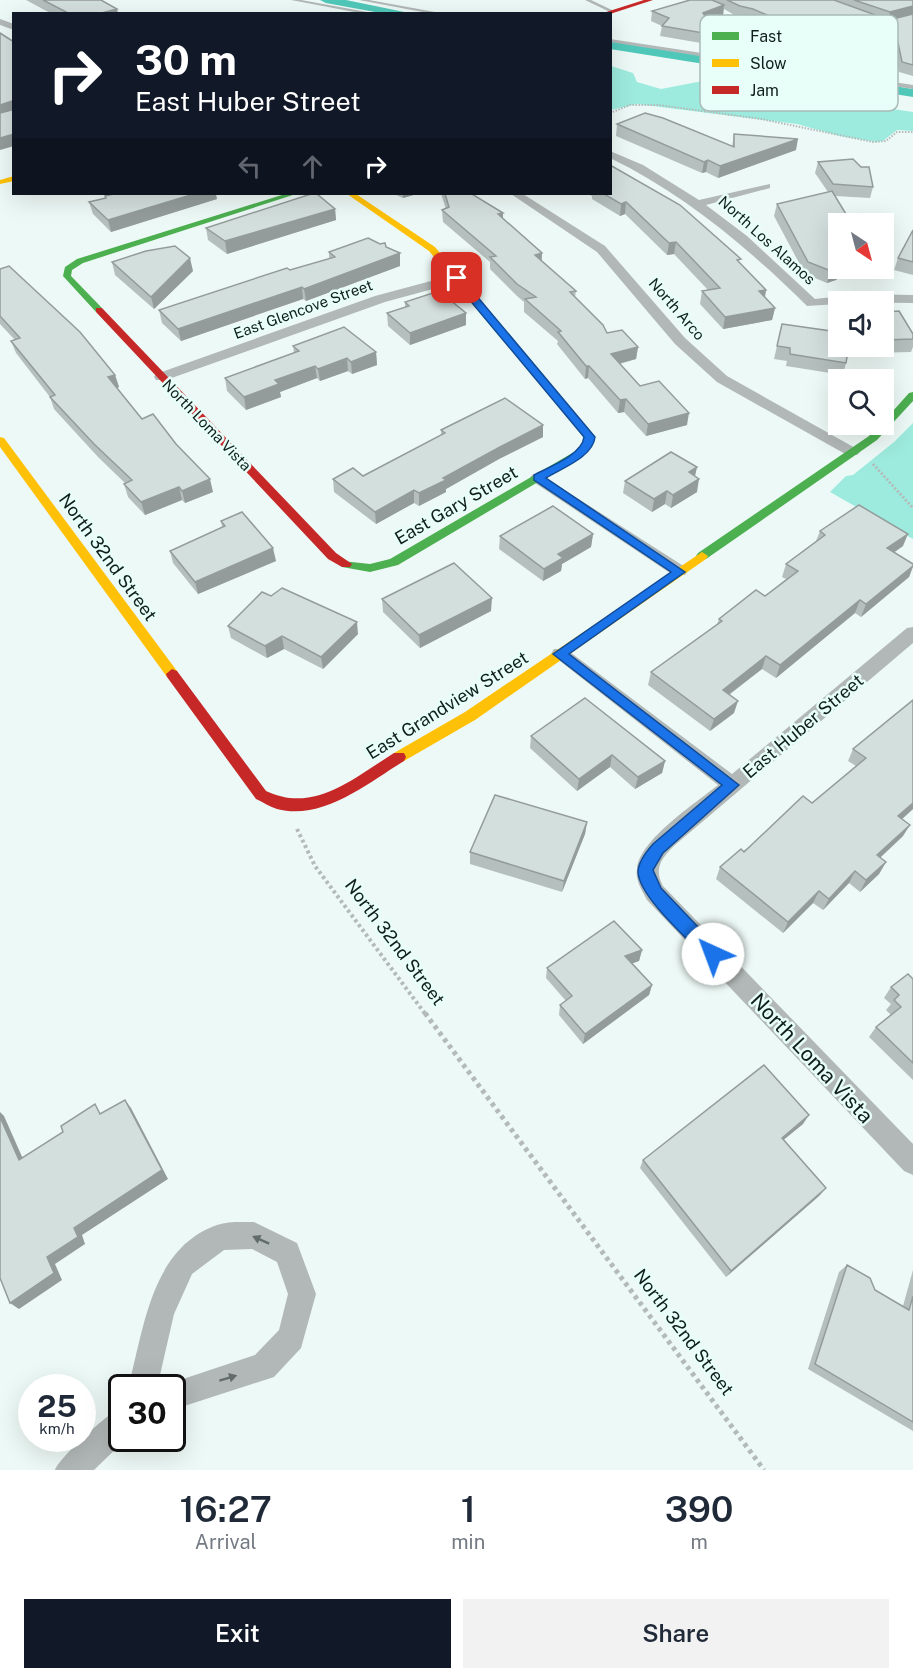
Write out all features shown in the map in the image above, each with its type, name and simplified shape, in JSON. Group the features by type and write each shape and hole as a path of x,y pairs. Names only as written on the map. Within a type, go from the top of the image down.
{"street":[{"path":"608,12 650,0"},
{"path":"0,22 11,31"},
{"name":"North Los Alamos","path":"612,155 700,202 780,271 812,303 860,298 913,299"},
{"path":"700,202 766,186"},
{"name":"North Loma Vista","path":"289,195 87,259 68,269 69,279 332,556 360,569"},
{"path":"352,195 432,249 457,278"},
{"name":"North Arco","path":"518,195 601,249 639,290 680,341 722,379 852,452"},
{"name":"East Glencove Street","path":"161,377 387,296 457,278"},
{"name":"East Gary Street","path":"360,569 394,562 579,454 589,443 589,437 457,278"},
{"name":"East Grandview Street","path":"290,809 302,808 324,800 416,749 560,654 852,452 884,428 913,395"},
{"name":"North 32nd Street","path":"0,440 10,460 261,795 279,807 290,809"},
{"path":"538,478 679,572"},
{"name":"East Huber Street","path":"646,870 650,859 663,843 913,633"},
{"path":"560,654 732,785"},
{"name":"North Loma Vista","path":"646,870 648,882 655,893 913,1162"},
{"path":"145,1374 160,1312 182,1264 220,1237 254,1235 287,1253 302,1294 291,1338 264,1367 186,1392"},
{"path":"70,1470 92,1453 108,1436"}],"lane":[{"path":"293,0 364,12"},
{"path":"361,0 432,12"},
{"path":"587,0 608,12"},
{"path":"722,11 731,15"},
{"path":"612,40 700,54"},
{"path":"898,85 913,87"}],"path":[{"path":"612,112 630,105 659,105 700,111"},
{"path":"703,111 761,119 873,142 886,141 897,132 913,132"},
{"path":"867,459 913,507"},
{"name":"North 32nd Street","path":"290,809 300,839 315,866 764,1470"}],"green space":[{"path":"612,66 633,73 637,82 661,89 700,82 700,111 898,110 913,112 913,131 897,130 883,141 876,142 840,136 797,124 637,104 612,110"},
{"path":"913,423 913,539 830,492 846,476 853,475 894,442"}],"building":[{"path":"43,0 101,0 117,9 105,12 66,12"},
{"path":"690,0 712,0 724,5 700,15 700,32 662,26 669,18 652,11"},
{"path":"727,0 834,0 875,15 767,15"},
{"path":"854,0 913,0 913,6 890,12"},
{"path":"913,14 913,65 902,62 898,43 898,18"},
{"path":"0,33 12,41 12,101 0,105"},
{"path":"12,110 12,135 0,138 0,113"},
{"path":"645,113 734,147 734,134 798,139 720,166 708,160 704,162 617,124"},
{"path":"853,159 861,167 869,167 873,187 833,184 818,162"},
{"path":"612,166 680,205 741,259 737,260 766,290 759,291 775,308 725,317 702,291 720,288 676,242 669,243 626,202 621,204 606,195 612,195"},
{"path":"832,191 845,213 828,213 828,270 808,262 777,204"},
{"path":"191,195 108,220 89,202 106,198 105,196"},
{"path":"308,195 318,195 335,209 225,241 206,228"},
{"path":"445,195 474,195 503,213 498,214 542,253 535,255 576,291 570,292 603,325 607,333 622,330 638,347 611,354 640,386 659,381 689,413 648,424 626,399 620,400 589,366 586,366 558,332 561,331 525,299 536,297 517,284 490,257 496,256 442,210 449,207"},
{"path":"913,230 913,262 898,258"},
{"path":"368,238 380,244 385,243 386,247 400,253 304,289 302,287 178,329 159,310 287,268 290,270 335,257 329,252"},
{"path":"175,246 190,258 151,297 112,262 146,251"},
{"path":"9,266 80,332 115,375 108,377 142,419 153,414 176,444 210,479 182,491 179,487 141,502 124,484 132,480 50,397 55,395 11,341 20,338 0,316 0,269"},
{"path":"439,291 466,313 410,333 387,313 409,306 405,302"},
{"path":"894,311 899,311 913,334 913,339 894,340"},
{"path":"782,324 828,331 828,357 847,357 846,363 790,354 790,348 777,346"},
{"path":"344,327 376,352 351,362 347,358 318,369 315,366 275,380 279,384 244,397 225,378 299,351 293,346"},
{"path":"505,398 543,425 419,493 414,490 375,512 333,479 353,468 363,476 445,433 441,430"},
{"path":"671,452 697,467 689,472 699,479 673,495 667,491 654,499 625,481"},
{"path":"859,505 908,534 887,548 913,564 866,604 860,600 780,665 766,656 723,690 738,701 714,719 651,672 722,621 719,619 756,590 765,596 798,571 786,564 825,535 820,531"},
{"path":"553,506 593,534 558,554 563,558 544,569 500,536"},
{"path":"242,512 273,548 195,582 170,551 225,526 221,521"},
{"path":"454,563 492,598 419,635 382,599"},
{"path":"282,588 357,622 321,657 282,636 265,646 228,626 262,592 271,596"},
{"path":"585,698 665,761 638,777 612,755 579,779 531,736"},
{"path":"913,700 913,803 898,816 910,825 877,855 886,862 866,880 855,871 829,899 819,891 788,922 720,867 741,849 744,852 803,796 812,803 866,758 853,749"},
{"path":"495,795 587,822 564,881 470,852"},
{"path":"614,921 642,950 625,956 652,985 585,1034 560,1005 572,996 547,968"},
{"path":"908,974 913,979 913,1063 876,1027 901,1007 894,1000 899,995 891,987"},
{"path":"764,1065 809,1115 782,1138 826,1188 731,1271 643,1160"},
{"path":"125,1100 162,1170 74,1228 78,1237 47,1257 54,1273 10,1303 0,1278 0,1117 19,1160 63,1132 61,1126 95,1104 100,1114"},
{"path":"847,1265 870,1278 875,1290 909,1310 913,1296 913,1422 815,1364"}],"waterway":[{"path":"326,0 397,12"},
{"path":"612,45 700,59"},
{"path":"898,91 913,93"}],"traffic: fast":[{"path":"99,310 67,276 68,269 80,261 289,195"},
{"path":"702,556 873,438 913,395"},
{"path":"346,564 370,568 394,562 578,454 589,443 589,437 577,422"}],"traffic: slow":[{"path":"0,182 12,179"},
{"path":"352,195 432,249 577,422"},
{"path":"0,440 172,674"},
{"path":"399,757 470,716 702,556"}],"traffic: jam":[{"path":"610,12 650,0"},
{"path":"99,310 332,556 346,564"},
{"path":"172,674 261,795 278,803 296,806 332,797 399,757"}],"route":[{"path":"457,278 589,437 589,443 579,454 538,478 679,572 560,654 732,785 658,848 646,870 648,882 655,893 713,954"}]}
